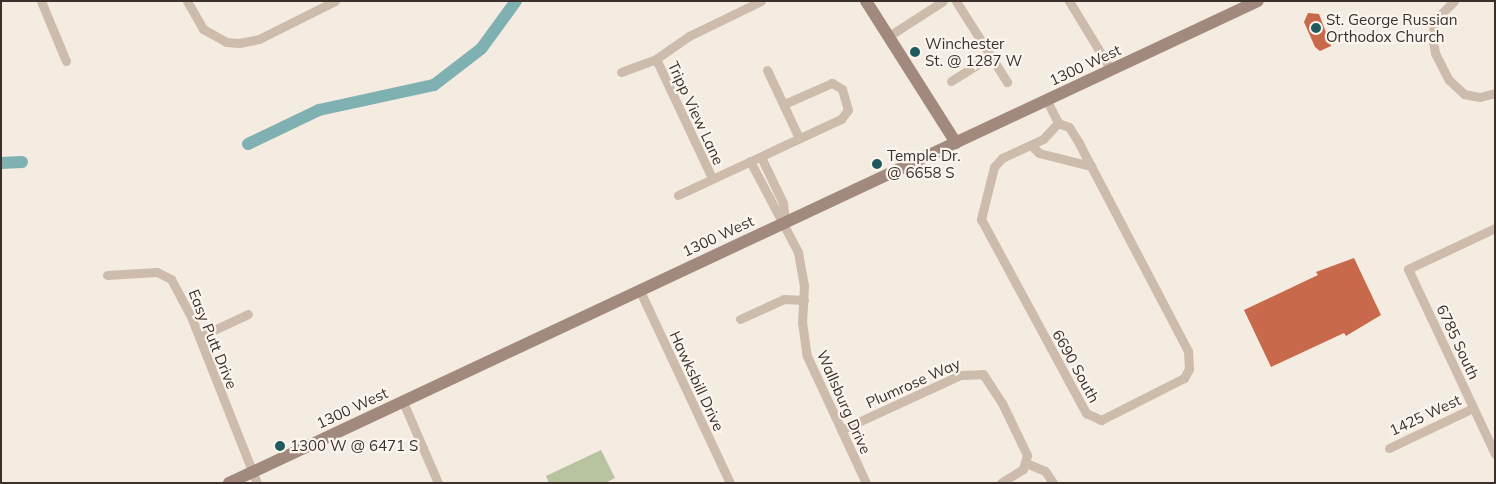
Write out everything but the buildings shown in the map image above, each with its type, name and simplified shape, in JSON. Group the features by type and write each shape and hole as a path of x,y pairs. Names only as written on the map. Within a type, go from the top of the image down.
{"street":[{"path":"41,1 66,60"},
{"path":"187,1 194,18 214,37 226,42 252,41 335,1"},
{"name":"Tripp View Lane","path":"712,178 656,59 689,36 761,1"},
{"path":"866,1 956,143"},
{"path":"889,36 943,1"},
{"path":"956,1 1007,82"},
{"path":"1069,1 1111,70"},
{"name":"1300 West","path":"229,483 256,477 403,402 1258,1"},
{"path":"1454,1 1436,20 1432,37 1435,53 1449,80 1464,94 1480,97 1495,92"},
{"path":"951,81 990,56"},
{"path":"621,72 656,59"},
{"path":"767,70 800,138"},
{"path":"678,195 761,157 847,113 845,96 832,83 784,104"},
{"name":"6690 South","path":"1047,101 1058,123 1069,127 1091,166 1188,351 1189,369 1184,378 1101,420 1086,413 981,219 994,167 1002,158 1031,145 1051,133 1058,123"},
{"path":"1031,145 1038,154 1091,166"},
{"path":"761,157 783,204 785,223"},
{"path":"750,161 772,208 785,223"},
{"name":"Wallsburg Drive","path":"785,223 803,271 807,356 866,483"},
{"name":"6785 South","path":"1495,228 1408,269 1495,454"},
{"name":"Easy Putt Drive","path":"107,275 164,274 179,291 256,477"},
{"name":"Hawksbill Drive","path":"640,291 730,483"},
{"path":"740,319 784,299 804,300"},
{"path":"199,337 248,314"},
{"name":"Plumrose Way","path":"841,430 960,375 976,372 989,379 1026,448 1026,463"},
{"path":"403,402 438,483"},
{"name":"1425 West","path":"1389,448 1473,408"},
{"path":"1001,483 1019,473 1026,463 1045,471 1053,483"}],"green space":[{"path":"601,450 615,478 605,483 549,483 546,476"}],"waterway":[{"path":"248,144 319,110 434,85 481,49 516,1"},
{"path":"1,163 22,162"}],"place":[{"name":"St. George Russian Orthodox Church","path":"1316,28"},
{"name":"Winchester St. @ 1287 W","path":"915,52"},
{"name":"Temple Dr. @ 6658 S","path":"877,164"},
{"name":"1300 W @ 6471 S","path":"280,446"}]}
